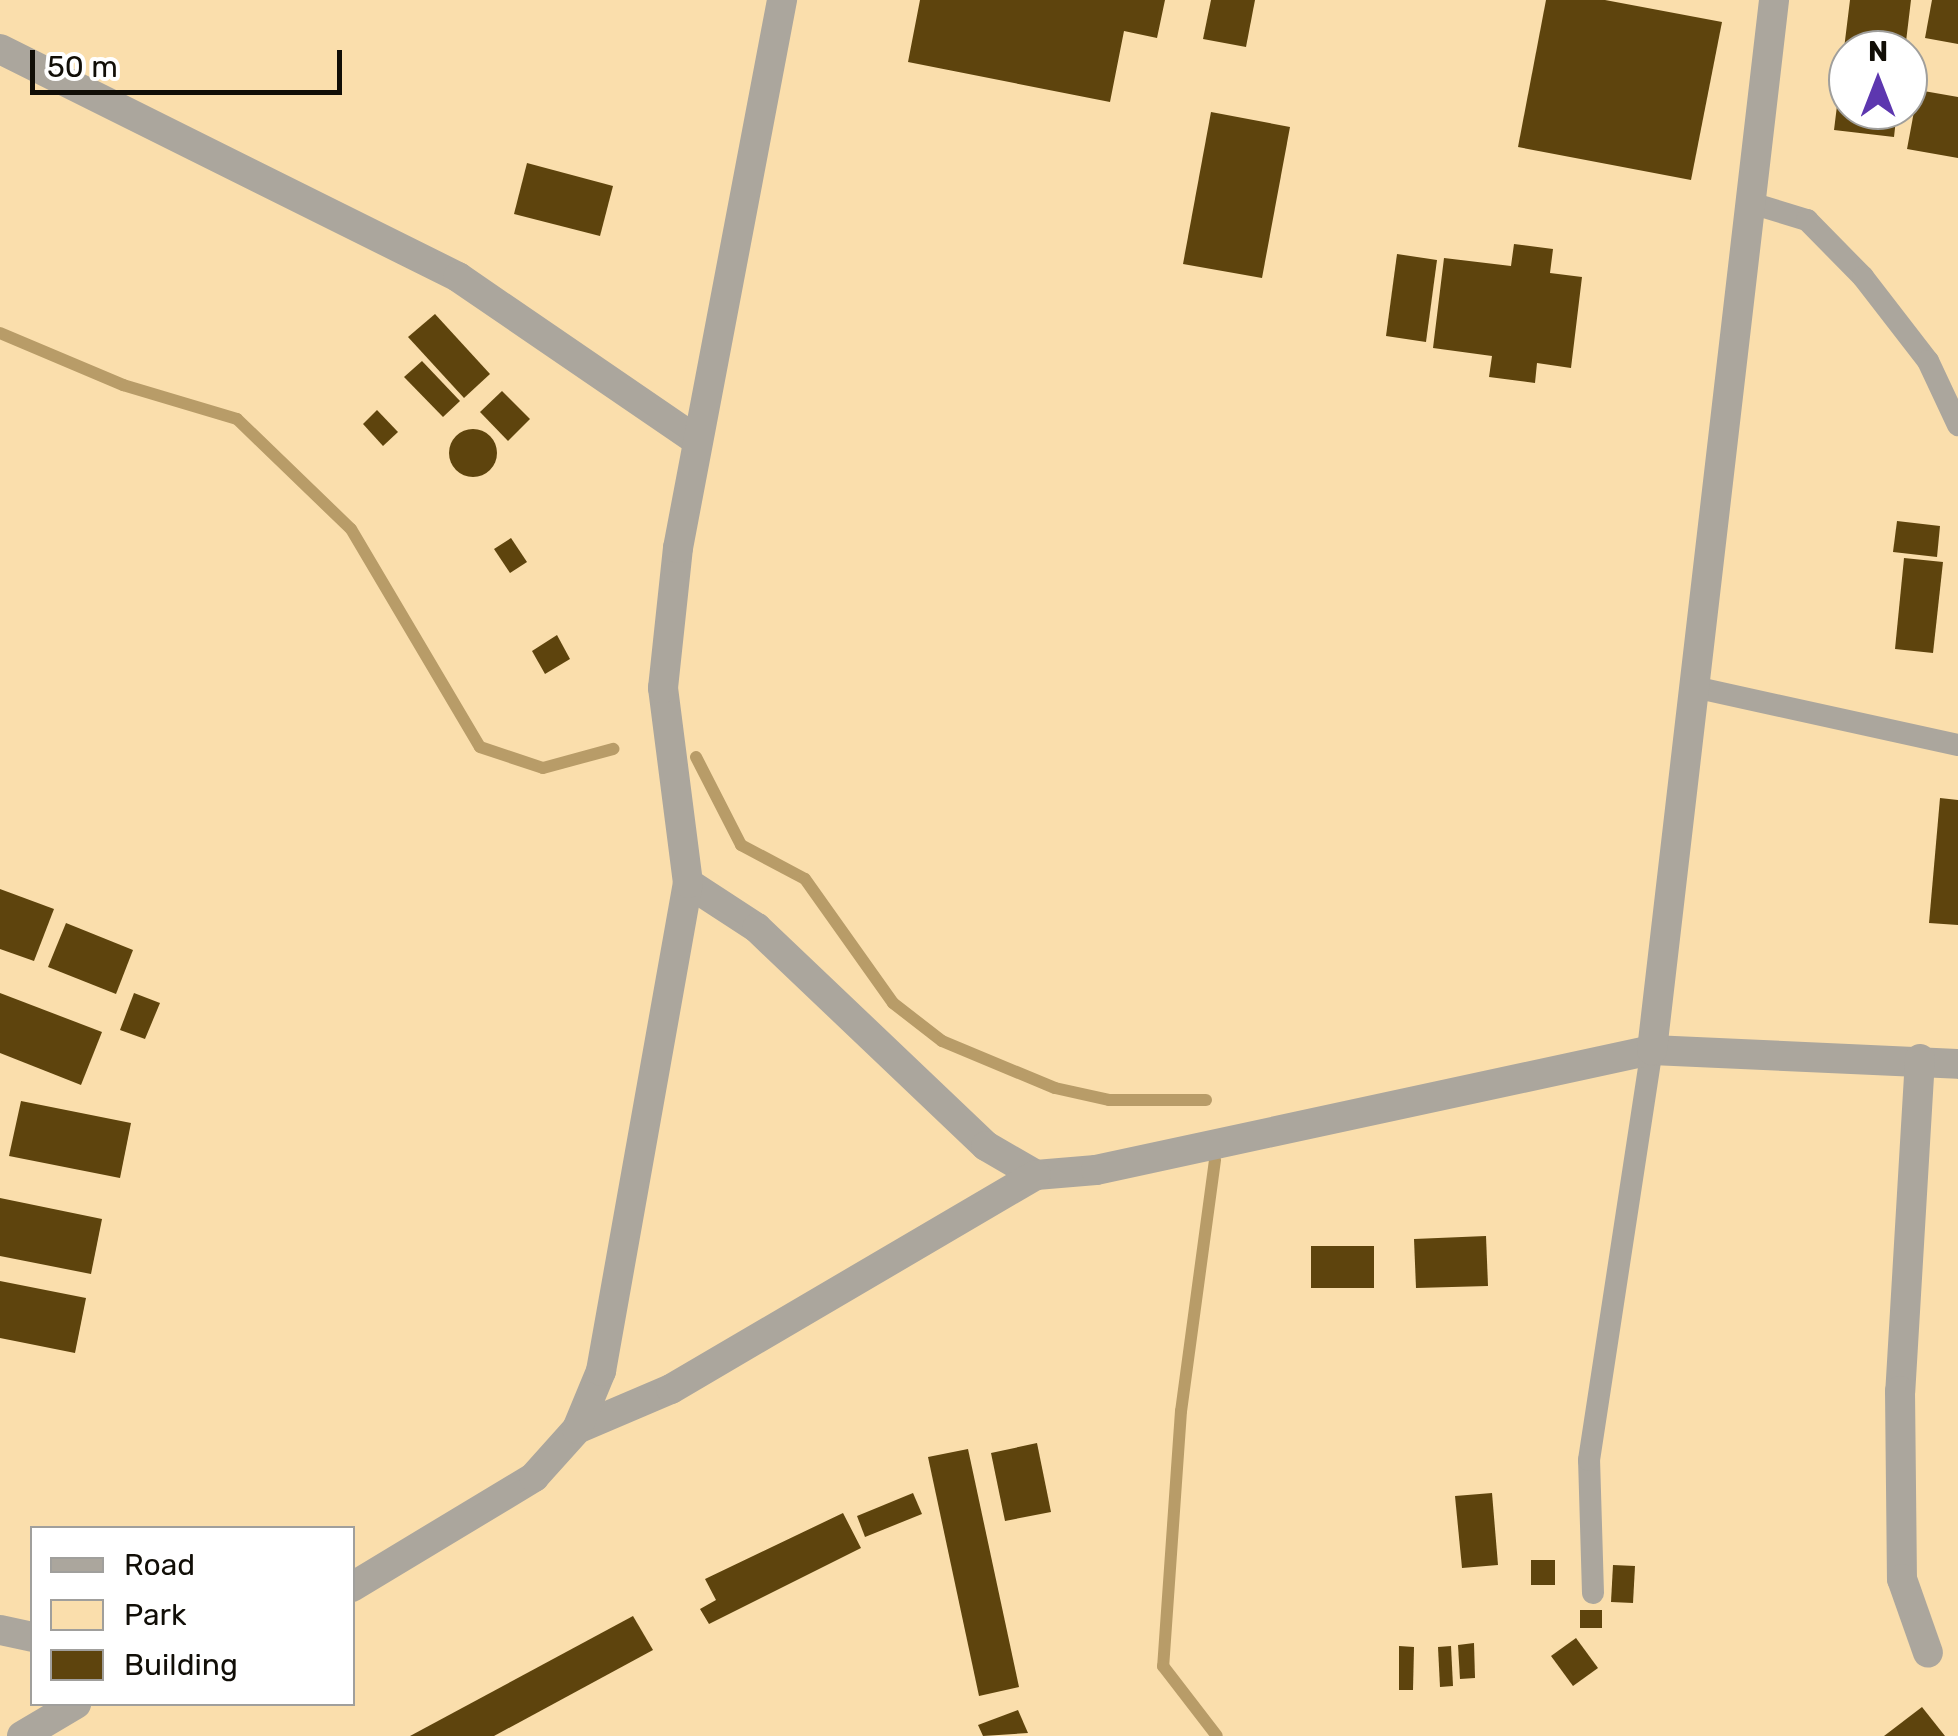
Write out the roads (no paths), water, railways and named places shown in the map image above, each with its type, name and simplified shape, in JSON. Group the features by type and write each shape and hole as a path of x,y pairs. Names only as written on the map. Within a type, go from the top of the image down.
{"street":[{"path":"355,1586 534,1477 577,1430 601,1371 688,882 662,688 696,440 782,0"},
{"path":"1652,1050 1774,0"},
{"path":"0,50 458,277 696,440"},
{"path":"688,882 758,928 986,1146 1036,1175"},
{"path":"577,1430 671,1389 1036,1175 1096,1170 1652,1050 1920,1059 1958,1064"},
{"path":"1920,1059 1900,1391 1902,1579 1928,1653"},
{"path":"0,1630 30,1637"},
{"path":"22,1736 73,1706"}],"lane":[{"path":"1750,203 1808,220 1863,277 1928,361 1958,426"},
{"path":"1694,686 1958,744"},
{"path":"1593,1593 1589,1460 1652,1050"}],"waterway":[{"path":"0,333 123,385 237,419 351,529 480,747 543,768 613,749"},
{"path":"696,757 741,845 805,879 893,1003 942,1041 1055,1088 1109,1100 1206,1100"},
{"path":"1215,1160 1181,1411 1163,1666 1217,1736"}]}
